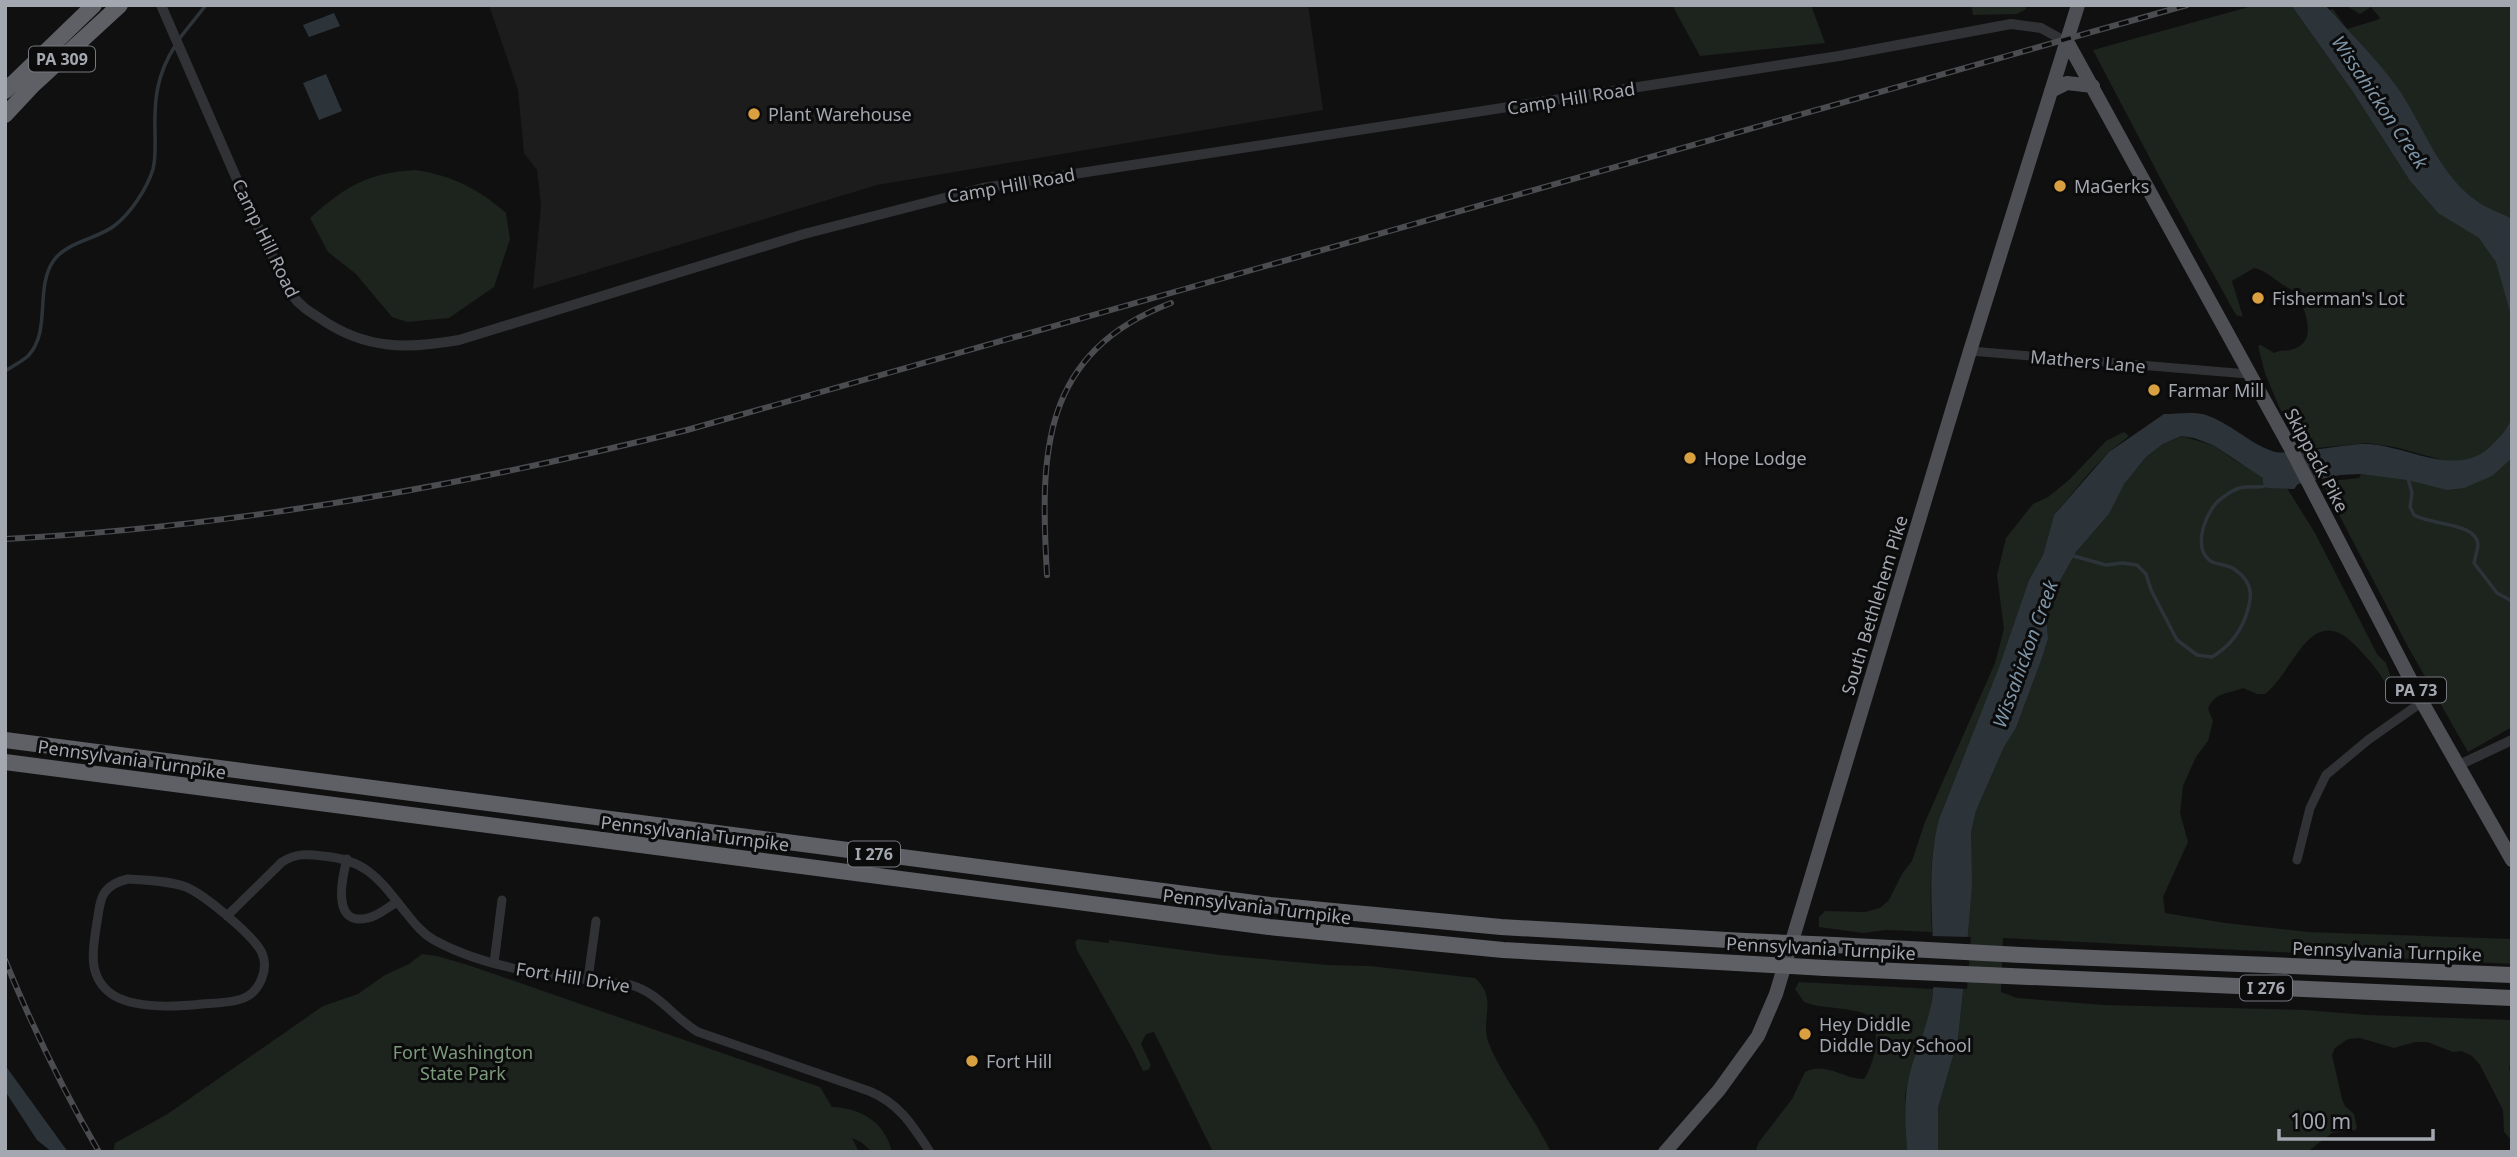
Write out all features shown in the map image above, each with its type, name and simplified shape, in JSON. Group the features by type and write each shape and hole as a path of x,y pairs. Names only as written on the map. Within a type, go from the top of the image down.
{"highway":[{"name":"PA 309","path":"5,91 94,5"},
{"name":"PA 309","path":"5,115 120,5"},
{"path":"5,83 43,55"},
{"name":"Pennsylvania Turnpike","path":"5,740 1270,905 1502,927 2021,955 2512,975"},
{"name":"Pennsylvania Turnpike","path":"5,762 1269,928 1503,950 1825,968 2512,998"}],"main road":[{"name":"South Bethlehem Pike","path":"1665,1152 1719,1090 1760,1033 1776,993 1970,351 2078,5"},
{"name":"Skippack Pike","path":"2068,43 2291,449 2422,702 2512,859"},
{"path":"2051,91 2067,83 2093,86"}],"street":[{"name":"Camp Hill Road","path":"161,5 261,234 292,295 300,305 335,329 367,341 396,347 427,346 459,340 804,233 983,188 1839,56 2011,24 2041,28 2068,43"},
{"name":"Mathers Lane","path":"1970,351 2248,374"},
{"path":"2297,860 2310,808 2326,775 2368,740 2422,702"},
{"path":"2459,765 2512,740"},
{"name":"Fort Hill Drive","path":"227,916 289,858 302,854 347,859 374,873 427,936 516,969 640,987 698,1032 875,1094 896,1106 930,1152"},
{"path":"347,859 341,890 346,912 358,919 367,918 397,902"},
{"path":"135,879 183,886 198,893 227,916 257,945 265,965 254,992 241,999 183,1006 135,1003 106,989 93,966 92,956 101,901 106,891 115,883 135,879"},
{"path":"494,963 502,900"},
{"path":"588,979 596,921"}],"shaded area":[{"path":"489,5 1308,5 1323,110 877,185 533,289 541,205 537,170 524,153 518,90"}],"green space":[{"path":"1672,5 1811,5 1825,43 1700,56"},
{"path":"1971,5 2025,5 2026,9 2017,14 1973,15"},
{"path":"2256,5 2291,5 2353,92 2410,181 2438,213 2308,16 2333,9 2347,29 2380,18 2371,7 2360,14 2345,5 2512,5 2512,727 2468,752 2407,645 2322,482 2359,478 2361,474 2376,476 2442,460 2395,447 2367,443 2307,449 2279,407 2265,373 2258,346 2261,345 2274,353 2293,349 2303,343 2307,337 2307,322 2296,291 2254,268 2232,281 2243,317 2236,315 2093,50"},
{"path":"415,170 452,179 485,197 506,213 510,239 494,287 449,318 407,322 392,317 356,274 328,252 310,218 335,197 358,183 383,174"},
{"path":"2124,432 2129,436 2090,472 2054,515 2043,555 2029,580 1999,667 1939,819 1932,861 1932,932 1886,930 1863,933 1819,927 1819,917 1825,911 1865,912 1880,908 1889,900 1912,861 1925,822 1995,663 2004,629 1997,575 2006,538 2033,504 2048,497 2069,480 2106,441"},
{"path":"2181,436 2213,445 2236,461 2287,488 2315,533 2377,654 2386,663 2397,695 2396,698 2391,696 2381,676 2357,647 2341,634 2327,630 2316,634 2305,643 2265,694 2257,694 2243,688 2214,699 2208,709 2213,721 2208,741 2196,757 2183,786 2180,813 2188,842 2163,897 2165,913 2308,932 2512,939 2512,964 2003,938 2001,992 2017,998 2104,1005 2305,1010 2512,1020 2512,1058 2509,1068 2512,1079 2512,1141 2504,1132 2503,1110 2480,1065 2472,1056 2427,1042 2415,1042 2394,1048 2360,1038 2348,1039 2335,1048 2332,1055 2342,1099 2354,1114 2356,1130 2332,1133 2307,1152 1938,1152 1938,1108 1958,1039 1971,833 1976,811 2004,747 2016,728 2048,639 2046,609 2067,568 2076,552 2109,514 2123,484 2146,457 2163,444"},
{"path":"1078,939 1475,978 1486,994 1489,1044 1551,1152 1213,1152 1154,1032 1146,1034 1141,1044 1151,1065 1148,1070 1143,1071 1077,950 1075,942"},
{"name":"Fort Washington State Park","path":"422,954 468,965 820,1087 832,1107 853,1110 878,1125 889,1141 892,1152 872,1152 852,1138 859,1152 113,1152 115,1143 166,1115 323,1006 358,994"},
{"path":"1799,982 1933,989 1930,1014 1905,1096 1907,1152 1755,1152 1759,1142 1792,1099 1805,1072 1820,1068 1864,1079 1871,1065 1876,1030 1870,1016 1804,1002 1795,989"}],"water":[{"name":"Wissahickon Creek","path":"2291,5 2325,5 2397,87 2442,164 2464,191 2486,207 2512,219 2512,319 2496,262 2479,238 2438,213 2410,181 2353,92"},
{"path":"334,13 340,26 309,37 303,25"},
{"path":"326,74 342,111 319,120 303,83"},
{"name":"Wissahickon Creek","path":"2164,414 2206,415 2272,451 2303,451 2368,444 2450,461 2481,454 2502,434 2512,417 2512,458 2492,476 2464,488 2447,490 2408,480 2360,474 2340,475 2298,484 2294,489 2267,488 2263,478 2213,445 2181,436 2163,444 2146,457 2124,484 2109,514 2076,552 2054,592 2046,609 2048,639 2042,658 2016,728 2004,747 1976,811 1971,833 1972,885 1958,1039 1938,1108 1938,1152 1907,1152 1907,1086 1933,990 1931,883 1939,819 1999,667 2029,580 2043,555 2054,515 2109,452"},
{"path":"5,1065 68,1152 52,1152 37,1140 5,1091"}],"pier":[{"path":"1929,936 1971,937 1967,989 1930,987"}],"waterway":[{"path":"179,39 206,5"},
{"path":"5,371 28,356 35,346 42,322 45,283 54,260 66,249 114,226 132,208 147,185 155,160 158,87 164,67 175,46"},
{"path":"2407,475 2412,493 2410,507 2414,515 2471,533 2478,546 2474,563 2497,593 2512,601"},
{"path":"2070,555 2106,565 2137,565 2146,574 2151,590 2177,640 2197,655 2212,657 2227,646 2238,632 2247,613 2250,593 2246,580 2241,575 2231,567 2212,562 2204,553 2204,527 2211,510 2227,494 2239,488 2267,485"}],"railway":[{"path":"5,539 177,525 348,501 518,469 687,430 2187,5"},
{"path":"1047,575 1045,488 1049,449 1057,412 1072,379 1095,350 1128,324 1171,303"},
{"path":"5,960 49,1058 99,1152"}],"place":[{"name":"Plant Warehouse","path":"754,114"},
{"name":"MaGerks","path":"2060,186"},
{"name":"Fisherman's Lot","path":"2258,298"},
{"name":"Farmar Mill","path":"2154,390"},
{"name":"Hope Lodge","path":"1690,458"},
{"name":"Hey Diddle Diddle Day School","path":"1805,1034"},
{"name":"Fort Hill","path":"972,1061"}]}
